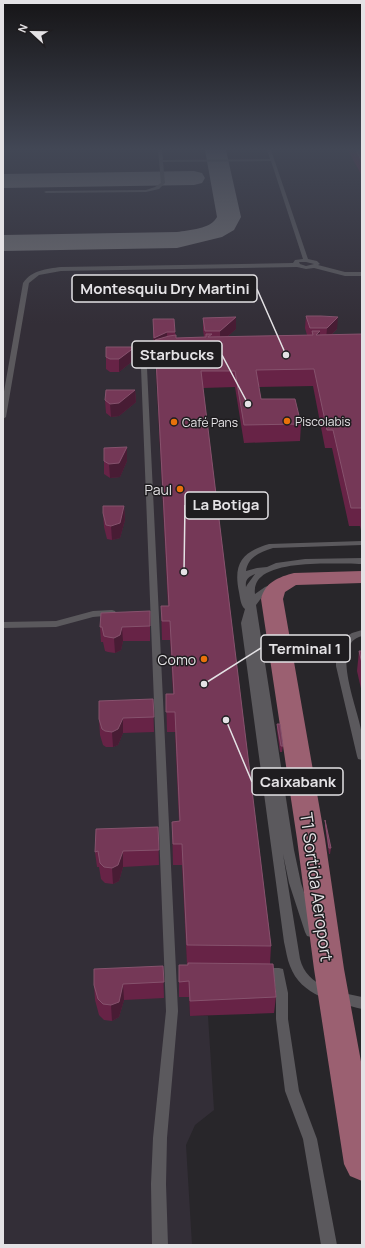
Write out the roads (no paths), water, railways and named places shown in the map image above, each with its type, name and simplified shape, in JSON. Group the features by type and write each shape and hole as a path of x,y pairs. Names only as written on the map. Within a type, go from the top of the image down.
{"main road":[{"name":"T1 Sortida Aeroport","path":"362,576 294,579 276,588 272,594 272,605 311,839 329,969 362,1164"}],"lane":[{"path":"288,208 306,260"},
{"path":"297,265 297,261 306,260 315,262 317,264 314,266"},
{"path":"3,417 26,283 28,279 36,274 61,269 297,265 305,267 314,266 339,273 362,274"},
{"path":"160,1245 158,1169 172,1011 151,613 144,368 150,355 161,349 175,347"},
{"path":"329,969 314,941 295,883 288,850 255,632 246,589 240,576 244,564 253,552 263,548 272,546 362,543"},
{"path":"246,589 258,575 276,566 305,562 362,561"},
{"path":"362,567 262,569 251,572 243,577 241,584 245,623 290,942 297,969 303,979 317,989 332,996 362,1003"},
{"path":"245,623 253,601 263,591 270,588 286,584 362,582"},
{"path":"3,626 56,624 93,614 118,613"},
{"path":"362,633 351,636 346,640 342,648 341,655 341,666 362,756"},
{"path":"171,972 186,973"},
{"path":"248,973 279,973 282,992 282,1019 292,1091 310,1139 329,1245"}],"place":[{"name":"Montesquiu Dry Martini","path":"286,355"},
{"name":"Starbucks","path":"248,404"},
{"name":"Piscolabis","path":"287,421"},
{"name":"Café Pans","path":"174,422"},
{"name":"Paul","path":"180,489"},
{"name":"La Botiga","path":"184,572"},
{"name":"Como","path":"204,659"},
{"name":"Terminal 1","path":"204,684"},
{"name":"Caixabank","path":"226,720"}]}
